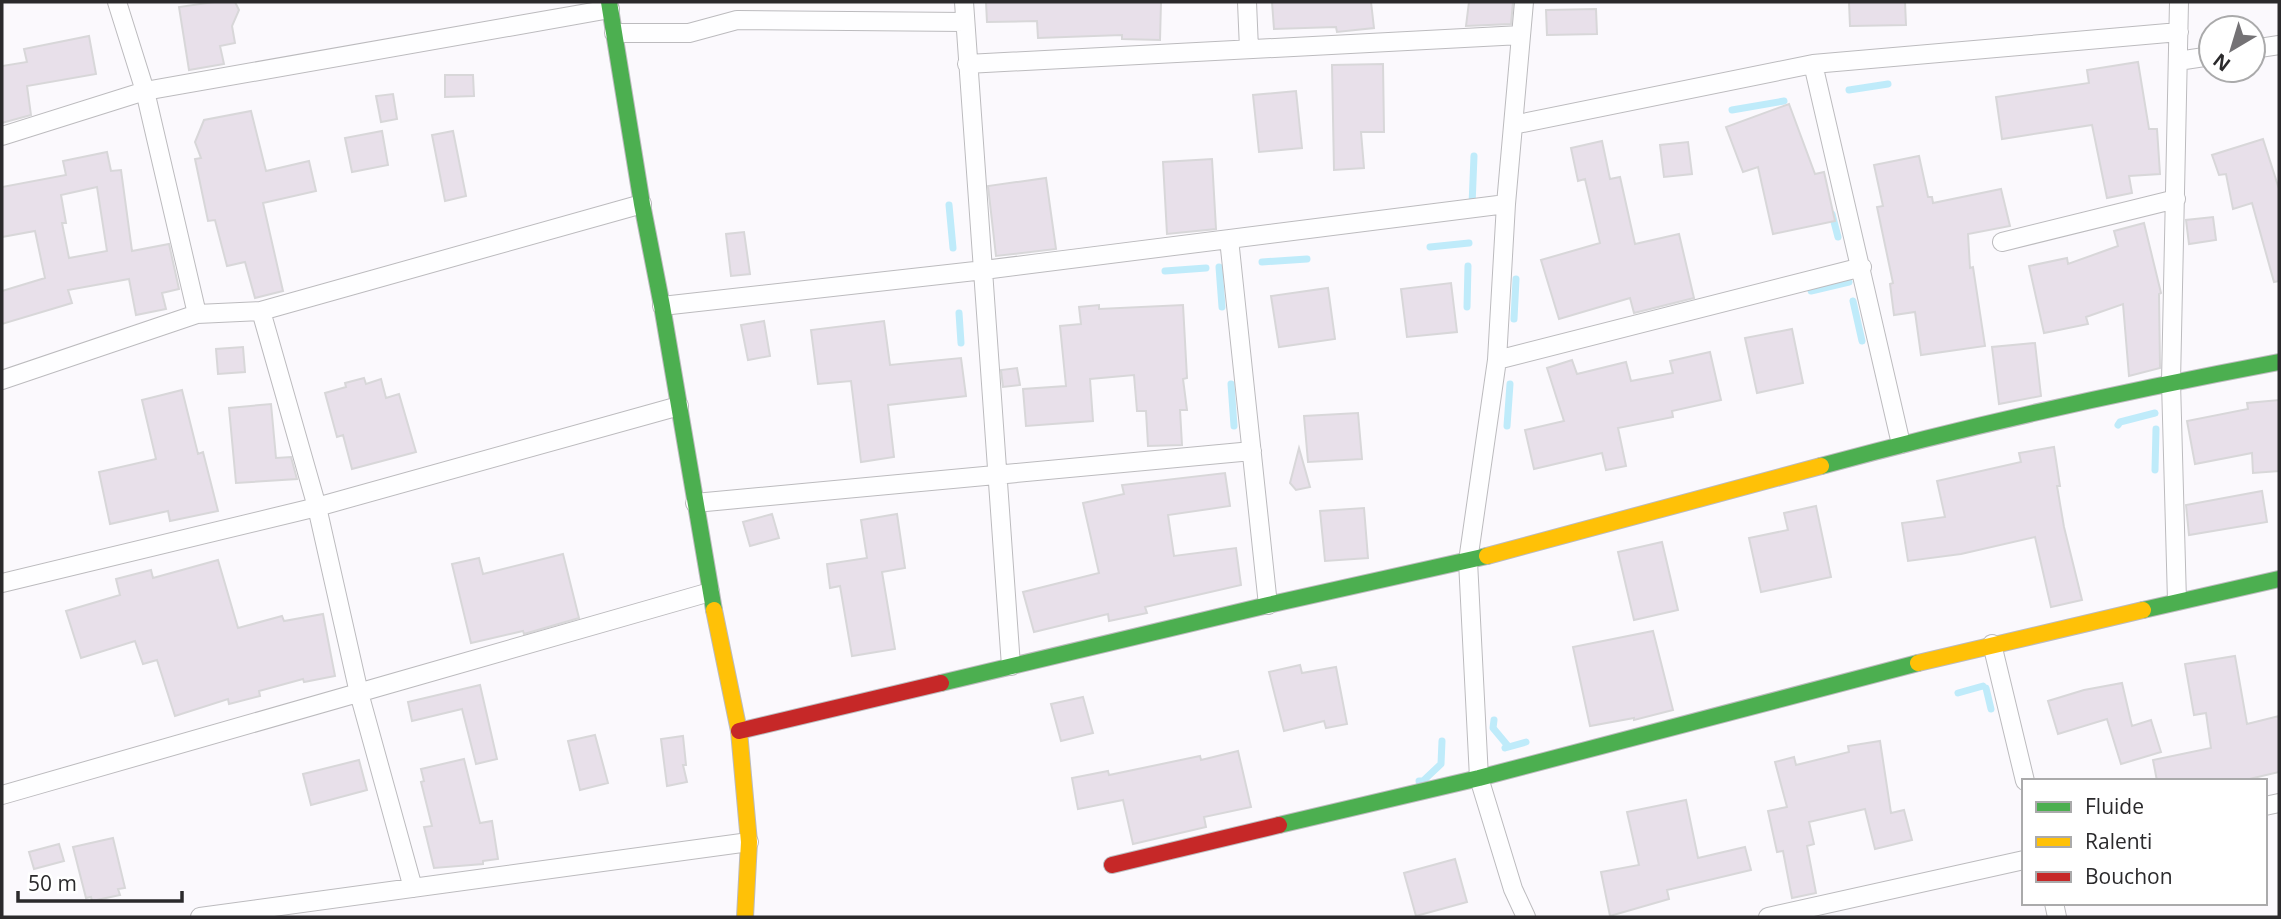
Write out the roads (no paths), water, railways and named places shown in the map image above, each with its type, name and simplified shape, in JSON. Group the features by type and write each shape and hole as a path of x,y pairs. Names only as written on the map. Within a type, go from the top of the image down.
{"street":[{"path":"117,2 145,91 197,314"},
{"path":"964,2 985,270 1010,666"},
{"path":"1247,2 1249,49"},
{"path":"1524,2 1506,204 1497,360 1468,561 1479,778 1513,889 1526,917"},
{"path":"2177,601 2171,382 2179,2"},
{"path":"2,136 145,91 610,5 710,592 739,730 749,842 745,917"},
{"path":"614,33 689,33 737,20 965,22"},
{"path":"1513,125 1813,64 2179,32"},
{"path":"967,64 1521,35"},
{"path":"2178,61 2197,58"},
{"path":"1813,64 1901,444"},
{"path":"2002,242 2176,199"},
{"path":"2,380 197,314 261,311 642,204"},
{"path":"662,306 985,270 1506,204"},
{"path":"1229,239 1268,605"},
{"path":"1497,360 1862,267"},
{"path":"261,311 317,507 359,693 413,888"},
{"path":"739,730 1268,605 1468,561 1901,444 2171,382 2279,362"},
{"path":"2,583 317,507 679,406"},
{"path":"695,503 1252,451"},
{"path":"1112,865 1479,778 1992,644 2279,579"},
{"path":"2,795 710,592"},
{"path":"1992,644 2025,779"},
{"path":"200,917 749,842"},
{"path":"1768,917 2022,860"}],"waterway":[{"path":"1849,90 1888,84"},
{"path":"1732,110 1784,101"},
{"path":"1472,205 1474,156"},
{"path":"949,205 953,248"},
{"path":"1832,214 1838,237"},
{"path":"1430,247 1469,243"},
{"path":"1262,262 1307,259"},
{"path":"1467,307 1468,266"},
{"path":"1219,267 1222,307"},
{"path":"1165,271 1206,268"},
{"path":"1514,319 1516,279"},
{"path":"1811,291 1849,282"},
{"path":"1853,301 1862,341"},
{"path":"959,313 961,343"},
{"path":"1231,384 1234,426"},
{"path":"1507,426 1510,384"},
{"path":"2118,425 2120,422 2155,413"},
{"path":"2155,470 2156,429"},
{"path":"1958,693 1983,686"},
{"path":"1986,688 1991,709"},
{"path":"1494,720 1493,728 1508,746"},
{"path":"1419,781 1423,781 1441,764 1442,741"},
{"path":"1505,748 1526,742"}]}
